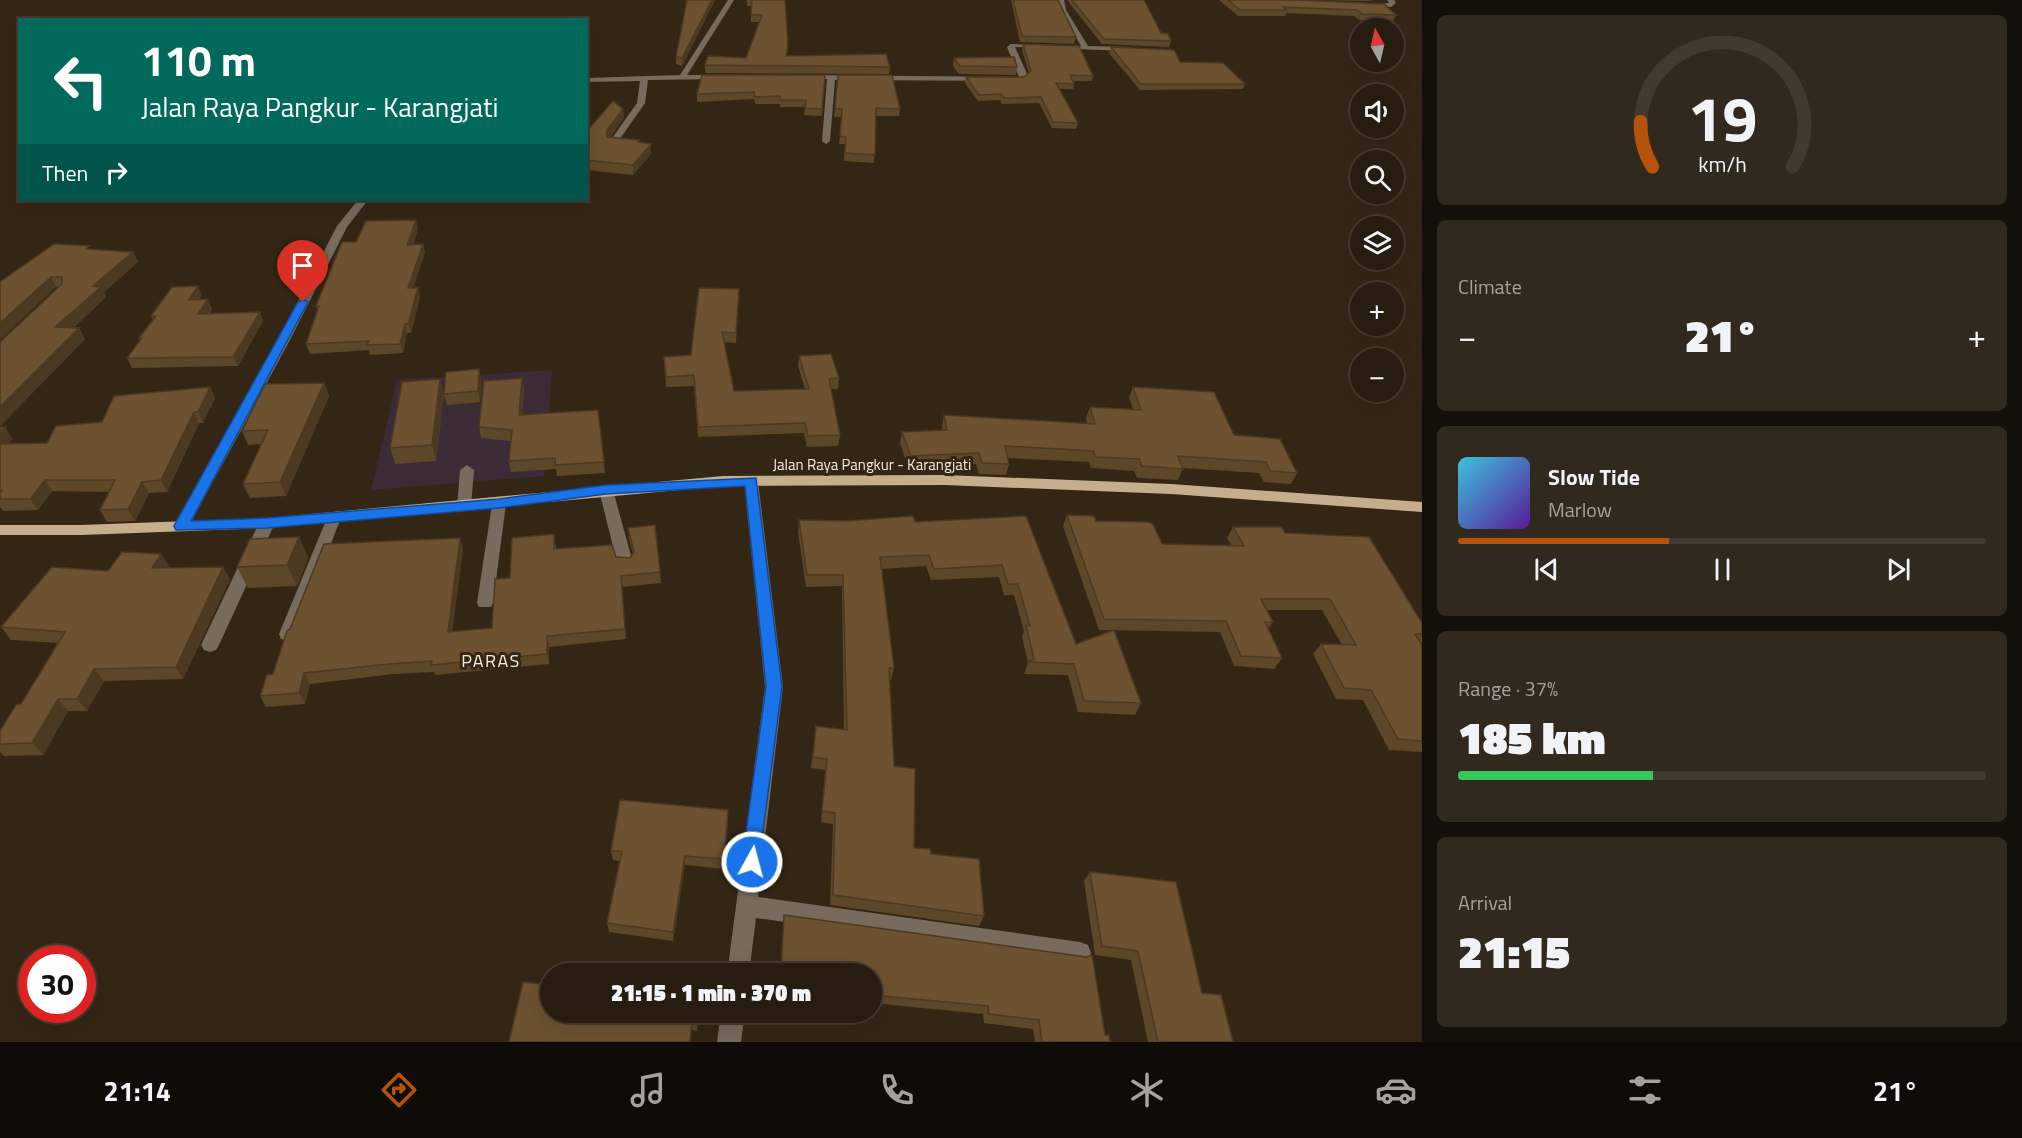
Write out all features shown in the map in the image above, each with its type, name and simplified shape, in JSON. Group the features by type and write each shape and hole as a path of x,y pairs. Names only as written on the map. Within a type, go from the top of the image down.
{"main road":[{"name":"Jalan Raya Pangkur - Karangjati","path":"0,530 81,530 267,523 499,504 606,490 751,481 945,480 1171,489 1422,507"}],"street":[{"path":"682,77 731,0"},
{"path":"1060,0 1063,10 1086,48"},
{"path":"1353,6 1391,5 1393,3 1390,0"},
{"path":"797,77 1017,80 1024,76 1011,47 1013,45 1142,50"},
{"path":"588,79 728,77"},
{"path":"826,141 831,77"},
{"path":"614,141 641,103 644,78"},
{"path":"181,526 284,340 342,226 362,201"},
{"path":"464,507 467,470"},
{"path":"739,963 774,687 751,481"},
{"path":"606,490 625,563"},
{"path":"485,603 499,504"},
{"path":"287,634 334,518"},
{"path":"210,645 267,523"},
{"path":"746,906 1080,953"},
{"path":"729,1042 732,1023"}],"shaded area":[{"path":"552,370 544,476 371,490 397,380"}],"building":[{"path":"687,0 712,0 682,58 676,57"},
{"path":"752,0 785,0 788,45 786,56 886,54 890,67 705,65 708,56 746,58 762,15 751,15"},
{"path":"1013,0 1058,0 1076,37 1022,36"},
{"path":"1072,0 1144,0 1161,33 1168,34 1171,41 1104,39"},
{"path":"1228,0 1384,4 1396,15 1362,14 1357,10 1283,7 1287,10 1240,10"},
{"path":"1023,44 1079,46 1093,76 1070,75 1074,84 1056,83 1078,123 1053,122 1041,97 1004,98 1001,94 979,95 966,77 1024,77 1031,71"},
{"path":"1111,47 1174,50 1180,62 1223,63 1245,84 1141,84"},
{"path":"1014,57 1017,67 960,66 954,58"},
{"path":"702,75 825,75 822,109 805,108 806,100 781,100 780,96 755,97 754,92 697,94"},
{"path":"838,75 892,75 900,109 876,108 875,155 845,153 846,137 840,136 842,109 835,109"},
{"path":"613,101 623,109 607,130 607,137 639,140 638,142 651,144 633,165 588,160 588,130"},
{"path":"416,220 407,245 423,244 408,288 418,288 400,344 367,345 369,341 306,344 319,306 316,306 342,242 356,242 366,221"},
{"path":"54,244 133,252 93,286 101,287 55,327 79,328 0,407 0,342 62,284 62,277 51,277 0,323 0,282"},
{"path":"198,286 189,300 208,299 198,314 260,312 233,357 127,358 156,316 151,316 172,287"},
{"path":"699,288 739,289 736,333 722,332 734,391 809,389 799,356 831,354 839,378 829,379 840,435 808,436 805,423 698,427 694,375 666,377 664,357 691,355"},
{"path":"479,369 478,391 444,394 446,372"},
{"path":"522,378 519,415 598,410 604,462 555,465 555,458 509,461 512,430 479,427 484,381"},
{"path":"440,379 432,445 390,448 402,382"},
{"path":"324,383 280,482 243,484 268,430 242,431 265,384"},
{"path":"210,387 198,412 194,412 161,480 142,482 128,509 100,510 115,480 45,480 30,499 0,499 2,490 0,490 0,444 47,443 56,426 102,422 114,396"},
{"path":"1133,387 1214,392 1234,435 1280,439 1297,473 1270,471 1266,462 1178,456 1183,469 1142,466 1139,459 1095,457 1094,451 1005,446 1009,464 982,463 979,453 911,456 902,432 947,430 944,415 1095,424 1090,407 1141,410"},
{"path":"1067,515 1094,516 1096,521 1147,522 1153,524 1162,544 1244,546 1233,527 1281,527 1285,533 1369,537 1422,623 1422,634 1415,634 1422,645 1422,741 1398,739 1371,690 1344,688 1321,644 1356,645 1330,599 1261,599 1273,622 1265,622 1282,658 1241,656 1226,621 1104,619"},
{"path":"913,516 915,522 1026,516 1076,644 1114,630 1141,703 1084,701 1074,664 1028,662 1034,659 1026,625 1030,626 1018,584 1008,584 1002,565 934,569 929,555 880,557 894,668 889,668 894,766 915,769 914,848 930,849 931,854 979,859 984,916 833,895 835,813 822,811 827,759 813,757 816,726 847,730 843,575 807,575 799,520 846,521"},
{"path":"655,525 660,572 621,576 625,629 547,636 547,654 431,665 432,661 389,664 304,673 299,693 260,696 267,675 273,674 287,631 290,629 324,544 460,538 448,632 492,628 495,579 510,578 512,538 554,534 554,549 612,545 616,557 630,558 634,552 628,528"},
{"path":"299,537 287,565 237,567 250,539"},
{"path":"122,552 161,554 152,568 223,567 176,667 94,669 77,699 58,699 32,743 0,744 0,731 16,705 21,704 65,632 1,627 52,567 108,571"},
{"path":"620,800 728,810 724,859 685,856 673,932 607,923 622,851 611,851"},
{"path":"1090,872 1176,882 1202,993 1221,995 1233,1042 1158,1042 1138,951 1102,946"},
{"path":"784,915 1086,957 1092,955 1105,1035 1109,1035 1110,1042 1042,1042 1039,1020 989,1014 988,1006 882,996 882,963 782,963"},
{"path":"523,982 540,984 540,1023 692,1023 690,1042 509,1042"}],"district":[{"name":"PARAS","path":"491,661"}],"route":[{"path":"303,302 181,526 267,523 499,504 606,490 751,481 774,687 752,862"}]}
